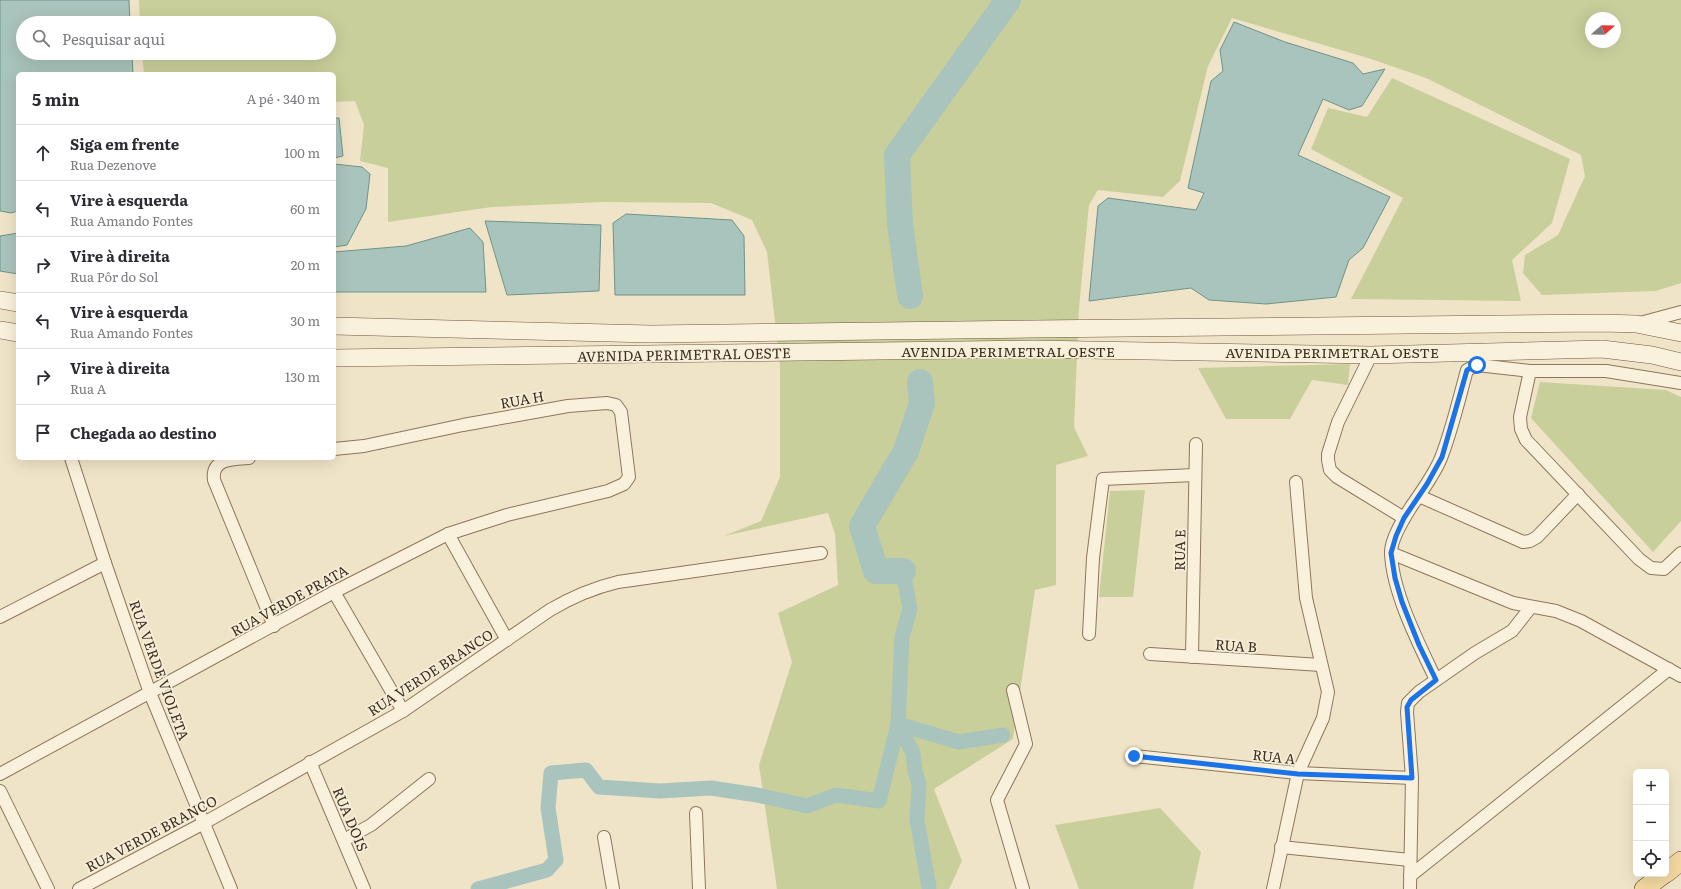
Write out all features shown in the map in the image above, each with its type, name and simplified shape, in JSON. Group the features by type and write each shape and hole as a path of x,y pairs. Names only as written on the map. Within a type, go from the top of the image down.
{"main road":[{"path":"0,300 16,303"},
{"name":"AVENIDA PERIMETRAL OESTE","path":"336,326 651,334 1588,323 1636,324 1681,333"},
{"path":"0,330 16,333"},
{"name":"AVENIDA PERIMETRAL OESTE","path":"336,358 1034,349 1371,355 1602,349 1652,355 1681,362"},
{"path":"1669,870 1681,861"},
{"path":"1644,889 1660,877"}],"street":[{"path":"1636,324 1681,312"},
{"path":"1371,355 1338,422 1328,460 1330,470 1337,477 1404,518"},
{"path":"1436,680 1419,645 1402,602 1395,578 1391,553 1396,536 1404,518 1442,457 1467,370 1477,365 1530,371 1606,371 1681,383"},
{"path":"1530,371 1520,417 1521,429 1526,440 1639,558 1651,568 1664,569 1677,566 1681,554"},
{"name":"RUA H","path":"336,449 364,446 464,425 568,406 611,404 616,405 621,412 629,477 624,484 608,491"},
{"name":"RUA E","path":"1192,657 1196,444"},
{"name":"RUA VERDE VIOLETA","path":"72,460 105,563 150,693 231,889"},
{"path":"226,460 220,463 214,472 214,480 274,626"},
{"path":"1088,634 1093,558 1103,479 1195,475"},
{"path":"1273,889 1298,774 1326,710 1328,692 1306,598 1296,482"},
{"name":"RUA VERDE PRATA","path":"0,774 334,592 448,534 507,515 608,491"},
{"path":"1419,496 1523,542 1530,541 1537,537 1578,494"},
{"path":"448,534 507,640"},
{"name":"RUA VERDE BRANCO","path":"79,889 204,823 403,711 571,597 599,586 618,582 821,553"},
{"path":"1391,553 1513,603 1556,611 1580,621 1681,676"},
{"path":"0,617 105,563"},
{"path":"334,592 403,711"},
{"path":"1410,889 1412,778 1407,712 1408,703 1419,692 1475,653 1512,631 1531,606"},
{"name":"RUA B","path":"1150,654 1322,666"},
{"path":"1410,876 1669,669"},
{"path":"1013,690 1026,744 997,800 1023,889"},
{"name":"RUA A","path":"1134,756 1298,774 1412,778"},
{"name":"RUA DOIS","path":"310,762 364,889"},
{"path":"344,840 371,825 429,779"},
{"path":"0,791 48,889"},
{"path":"696,813 699,889"},
{"path":"604,837 613,889"},
{"path":"1281,847 1410,860"}],"green space":[{"path":"139,0 1681,0 1681,283 1656,291 1542,295 1523,273 1525,255 1558,235 1585,176 1581,155 1426,78 1368,58 1232,18 1208,66 1180,181 1163,197 1098,190 1089,205 1079,308 1074,427 1088,456 1056,465 1056,585 1035,590 1013,739 934,789 962,861 949,889 777,889 759,765 792,662 778,613 838,585 835,534 828,513 724,536 761,521 780,477 780,365 767,252 752,220 711,203 603,202 492,207 388,222 388,168 360,161 364,125 355,101 336,102 336,72 144,72 143,60 336,60 336,16 140,16"},
{"path":"1392,78 1570,159 1552,223 1512,260 1521,301 1351,299 1403,198 1311,149 1328,108 1367,117"},
{"path":"1350,364 1348,385 1312,380 1290,419 1226,419 1198,368"},
{"path":"1540,382 1666,390 1681,397 1681,521 1653,552 1531,418"},
{"path":"1145,490 1133,597 1099,597 1110,491"},
{"path":"1160,808 1201,852 1193,889 1079,889 1055,825"}],"water":[{"path":"0,0 129,0 130,16 16,16 16,60 132,60 133,72 16,72 16,212 11,213 0,211"},
{"path":"1234,22 1285,42 1353,63 1363,74 1385,69 1362,106 1349,110 1323,99 1298,155 1390,197 1363,248 1349,260 1336,297 1266,304 1209,300 1191,288 1089,301 1098,206 1108,198 1196,210 1204,193 1188,188 1211,81 1223,71 1220,50"},
{"path":"336,118 339,118 343,156 336,158"},
{"path":"336,164 362,167 370,174 366,209 347,245 336,247"},
{"path":"626,214 732,220 744,236 745,295 615,295 613,223"},
{"path":"485,221 601,225 599,291 507,295"},
{"path":"470,228 483,242 486,292 336,292 336,252 406,246"},
{"path":"16,233 16,274 0,271 0,236"}],"waterway":[{"path":"910,296 900,224 897,155 1008,0"},
{"path":"903,571 876,571 862,526 906,451 922,403 920,382"},
{"path":"478,889 547,870 556,860 548,808 551,773 586,770 599,787 660,791 711,788 757,795 807,806 836,795 879,801 898,724 902,637 910,609 903,571"},
{"path":"898,724 913,753 915,771 919,784 917,820 929,887"},
{"path":"898,724 959,742 1003,735"}],"route":[{"path":"1134,756 1298,774 1412,778 1407,707 1408,703 1419,692 1436,680 1419,645 1402,602 1395,578 1391,553 1396,536 1404,518 1427,484 1442,457 1467,370 1477,365"}]}
